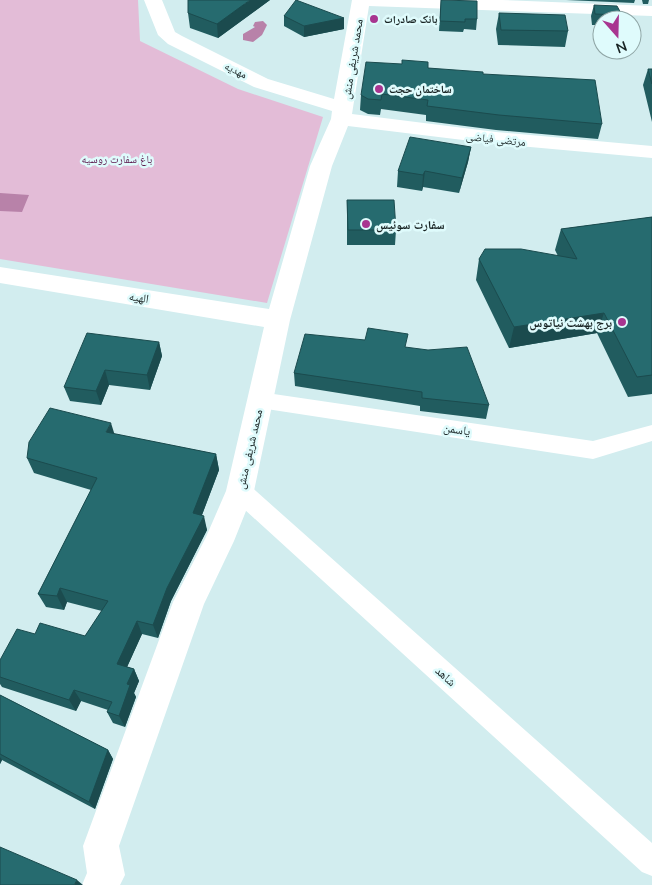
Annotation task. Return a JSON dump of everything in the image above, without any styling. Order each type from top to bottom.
[{"type":"street","name":"مهدیه","points":[[153,0],[168,35],[175,40],[261,83],[342,114]]},
{"type":"street","name":"محمد شریفی منش","points":[[101,885],[106,875],[101,846],[189,602],[219,541],[240,491],[278,320],[321,166],[342,114],[361,0]]},
{"type":"street","points":[[361,0],[652,11]]},
{"type":"street","name":"مرتضی فیاضی","points":[[342,114],[467,136],[564,146],[652,152]]},
{"type":"street","name":"الهیه","points":[[0,275],[278,320]]},
{"type":"street","name":"یاسمن","points":[[260,400],[593,450],[652,433]]},
{"type":"street","name":"شاهد","points":[[240,491],[652,862]]},
{"type":"green space","name":"باغ سفارت روسیه","points":[[0,0],[138,0],[140,41],[238,89],[323,117],[267,303],[0,259]]},
{"type":"shaded area","points":[[263,21],[267,25],[262,35],[253,42],[243,40],[243,34],[255,27],[253,26],[255,22]]},
{"type":"shaded area","points":[[0,193],[29,195],[22,212],[0,211]]},
{"type":"building","points":[[188,0],[250,0],[217,24],[188,13]]},
{"type":"building","points":[[296,0],[344,18],[304,26],[284,16]]},
{"type":"building","points":[[441,0],[477,1],[477,19],[465,19],[465,22],[440,21]]},
{"type":"building","points":[[594,5],[617,6],[619,10],[595,10]]},
{"type":"building","points":[[499,13],[565,15],[568,31],[501,30]]},
{"type":"building","points":[[402,60],[428,62],[428,68],[483,72],[483,74],[595,80],[602,124],[499,115],[427,106],[428,100],[382,94],[381,100],[368,99],[361,95],[366,62],[402,64]]},
{"type":"building","points":[[648,69],[652,69],[652,84]]},
{"type":"building","points":[[410,137],[471,147],[462,178],[425,171],[423,175],[398,171]]},
{"type":"building","points":[[347,200],[394,200],[396,230],[348,230]]},
{"type":"building","points":[[652,217],[652,375],[637,377],[604,313],[514,327],[479,259],[485,249],[521,249],[577,259],[561,229]]},
{"type":"building","points":[[368,328],[408,334],[405,347],[428,350],[467,347],[489,405],[422,398],[422,392],[294,373],[305,334],[365,340]]},
{"type":"building","points":[[87,333],[159,342],[147,375],[105,370],[96,391],[64,387]]},
{"type":"building","points":[[50,408],[111,423],[106,432],[216,454],[193,513],[204,516],[167,588],[153,625],[137,621],[117,664],[134,669],[127,684],[130,685],[119,716],[107,712],[112,702],[74,690],[69,700],[0,677],[0,660],[17,629],[35,634],[40,623],[85,636],[108,601],[60,588],[57,596],[38,594],[97,478],[27,458],[29,442]]},
{"type":"building","points":[[0,695],[108,750],[89,802],[0,754]]},
{"type":"building","points":[[0,847],[77,880],[74,885],[0,885]]},
{"type":"place","name":"بانک صادرات","points":[[374,19]]},
{"type":"place","name":"ساختمان حجت","points":[[379,89]]},
{"type":"place","name":"سفارت سوئیس","points":[[366,224]]},
{"type":"place","name":"برج بهشت نیاتوس","points":[[622,322]]}]
